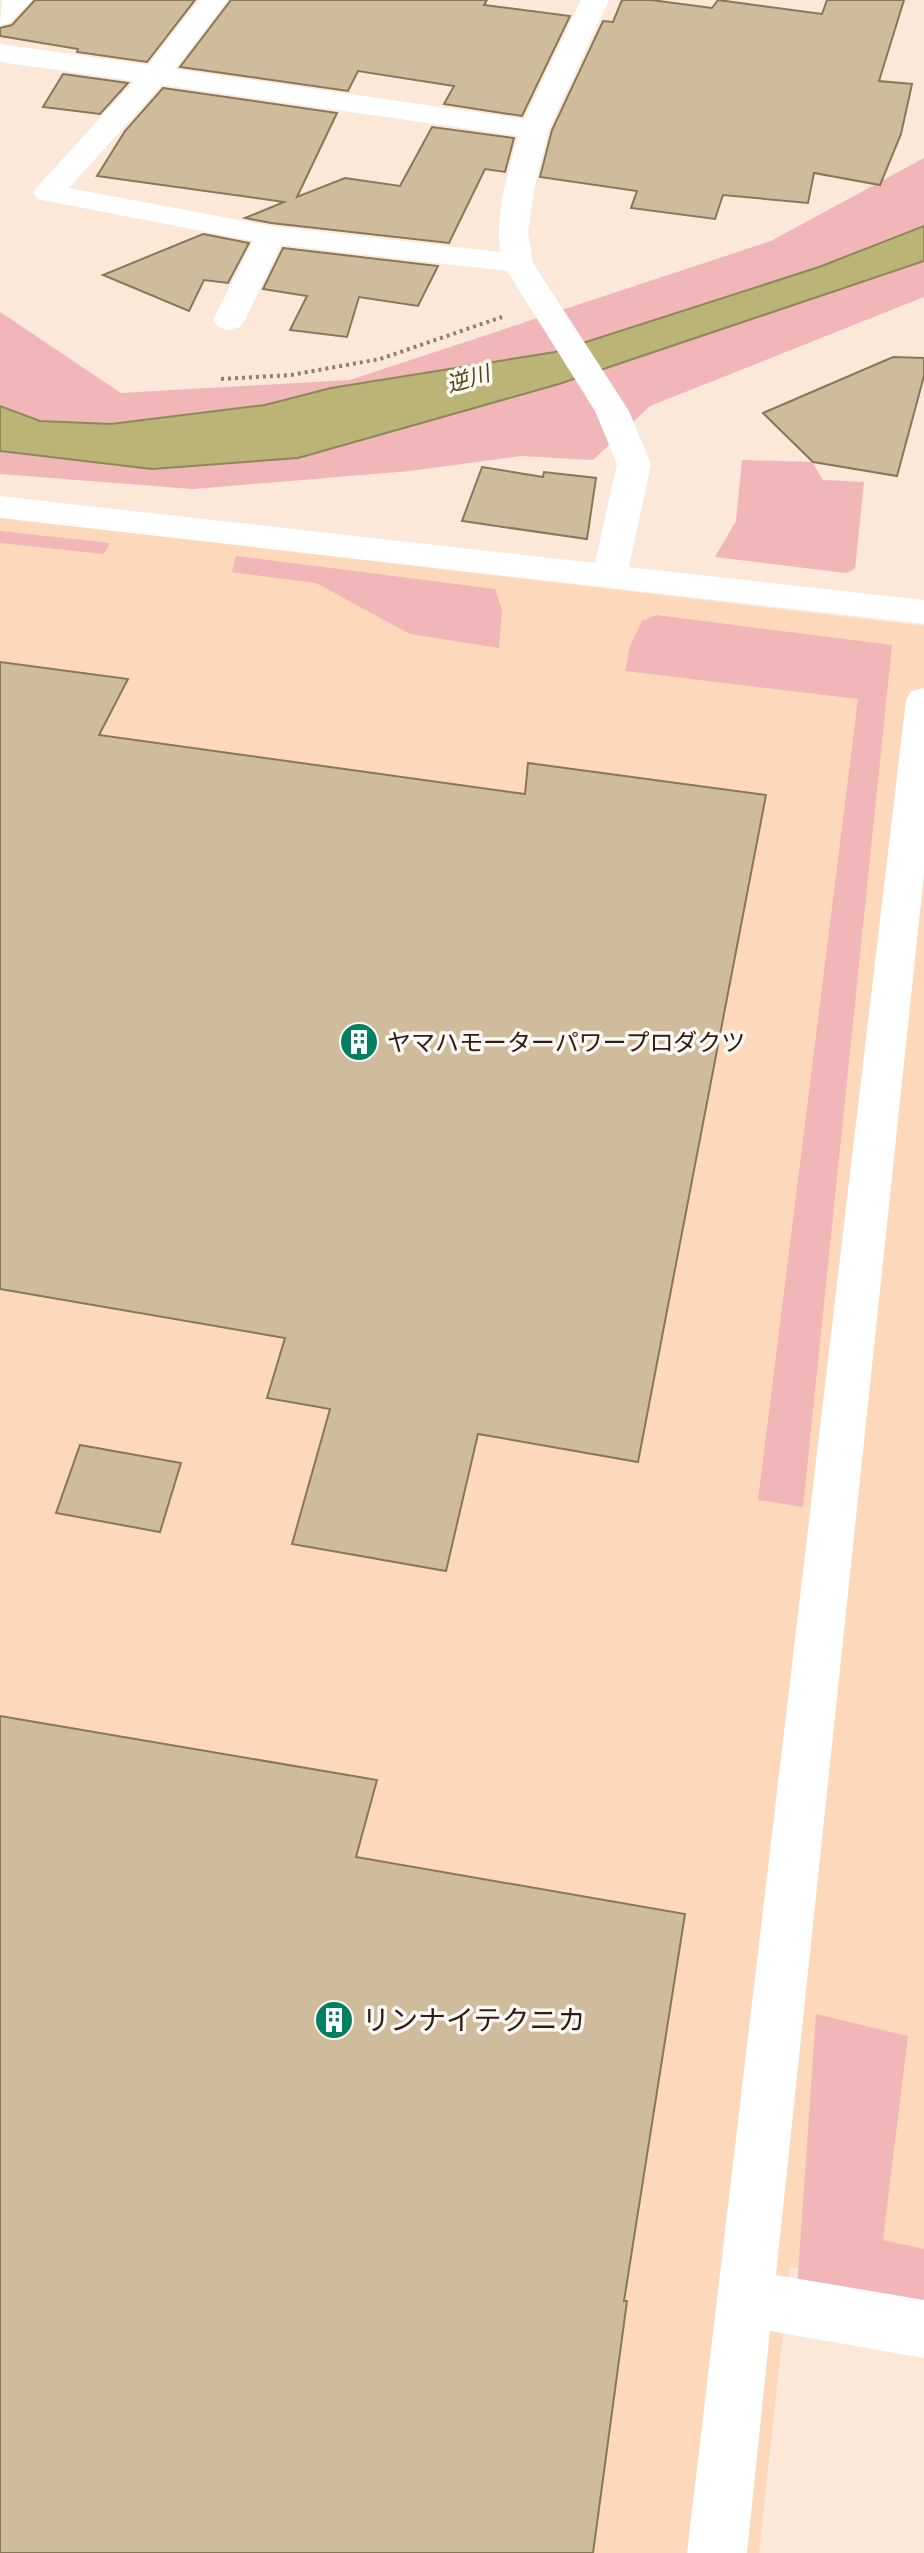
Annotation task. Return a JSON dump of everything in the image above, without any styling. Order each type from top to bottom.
[{"type":"street","points":[[0,17],[18,0]]},
{"type":"street","points":[[214,0],[155,75],[48,193],[532,283]]},
{"type":"street","points":[[564,0],[594,2],[534,129],[519,190],[513,232],[532,283],[612,411],[634,464],[609,577]]},
{"type":"street","points":[[0,53],[534,129]]},
{"type":"street","points":[[229,320],[271,235]]},
{"type":"street","points":[[0,507],[924,612]]},
{"type":"street","points":[[717,2553],[924,700]]},
{"type":"street","points":[[745,2298],[924,2329]]},
{"type":"path","points":[[221,379],[291,375],[380,359],[532,283]]},
{"type":"shaded area","points":[[924,158],[924,297],[650,406],[593,460],[521,456],[410,471],[193,489],[0,474],[0,312],[121,393],[350,380],[771,241]]},
{"type":"shaded area","points":[[742,460],[812,462],[823,480],[864,482],[855,569],[846,573],[715,557],[736,521]]},
{"type":"shaded area","points":[[0,517],[924,626],[924,2289],[790,2267],[759,2553],[0,2553]]},
{"type":"shaded area","points":[[0,531],[110,543],[104,554],[0,543]]},
{"type":"shaded area","points":[[236,556],[495,589],[502,610],[499,648],[410,634],[316,583],[232,572]]},
{"type":"shaded area","points":[[656,615],[892,645],[803,1507],[758,1500],[858,699],[625,671],[630,646],[642,621]]},
{"type":"shaded area","points":[[816,2014],[908,2036],[883,2240],[924,2249],[924,2312],[797,2289]]},
{"type":"water","name":"逆川","points":[[924,226],[924,261],[559,384],[298,458],[152,469],[0,451],[0,406],[40,421],[111,424],[265,405],[331,388],[555,352],[819,267]]},
{"type":"building","points":[[35,0],[195,0],[147,62],[0,36],[0,28],[12,25]]},
{"type":"building","points":[[231,0],[487,0],[484,5],[570,16],[522,116],[444,104],[454,86],[358,71],[348,91],[180,67]]},
{"type":"building","points":[[622,0],[651,0],[712,8],[718,0],[822,14],[827,0],[904,0],[879,81],[912,84],[901,134],[880,185],[814,173],[808,203],[723,195],[715,219],[631,208],[637,191],[540,177],[552,130],[603,21],[613,22]]},
{"type":"building","points":[[63,74],[128,83],[100,114],[43,107]]},
{"type":"building","points":[[163,88],[337,113],[297,197],[345,178],[400,186],[432,127],[514,138],[505,172],[485,169],[449,243],[271,223],[245,218],[284,202],[97,176],[125,131]]},
{"type":"building","points":[[203,234],[249,243],[228,283],[204,280],[189,311],[103,275]]},
{"type":"building","points":[[283,248],[438,266],[418,306],[359,297],[347,337],[290,330],[307,296],[263,289]]},
{"type":"building","points":[[893,357],[924,358],[924,376],[897,476],[813,462],[763,413]]},
{"type":"building","points":[[482,467],[543,477],[544,472],[596,478],[587,539],[462,521]]},
{"type":"building","name":"ヤマハモーターパワープロダクツ","points":[[0,662],[128,679],[99,735],[525,794],[528,763],[766,795],[638,1462],[478,1434],[446,1571],[292,1544],[330,1409],[267,1398],[285,1338],[0,1289]]},
{"type":"building","points":[[80,1445],[181,1463],[160,1532],[56,1513]]},
{"type":"building","points":[[0,1716],[377,1780],[356,1857],[685,1914],[624,2301],[627,2301],[593,2553],[0,2553]]},
{"type":"place","name":"ヤマハモーターパワープロダクツ","points":[[359,1042]]},
{"type":"place","name":"リンナイテクニカ","points":[[334,2020]]}]
